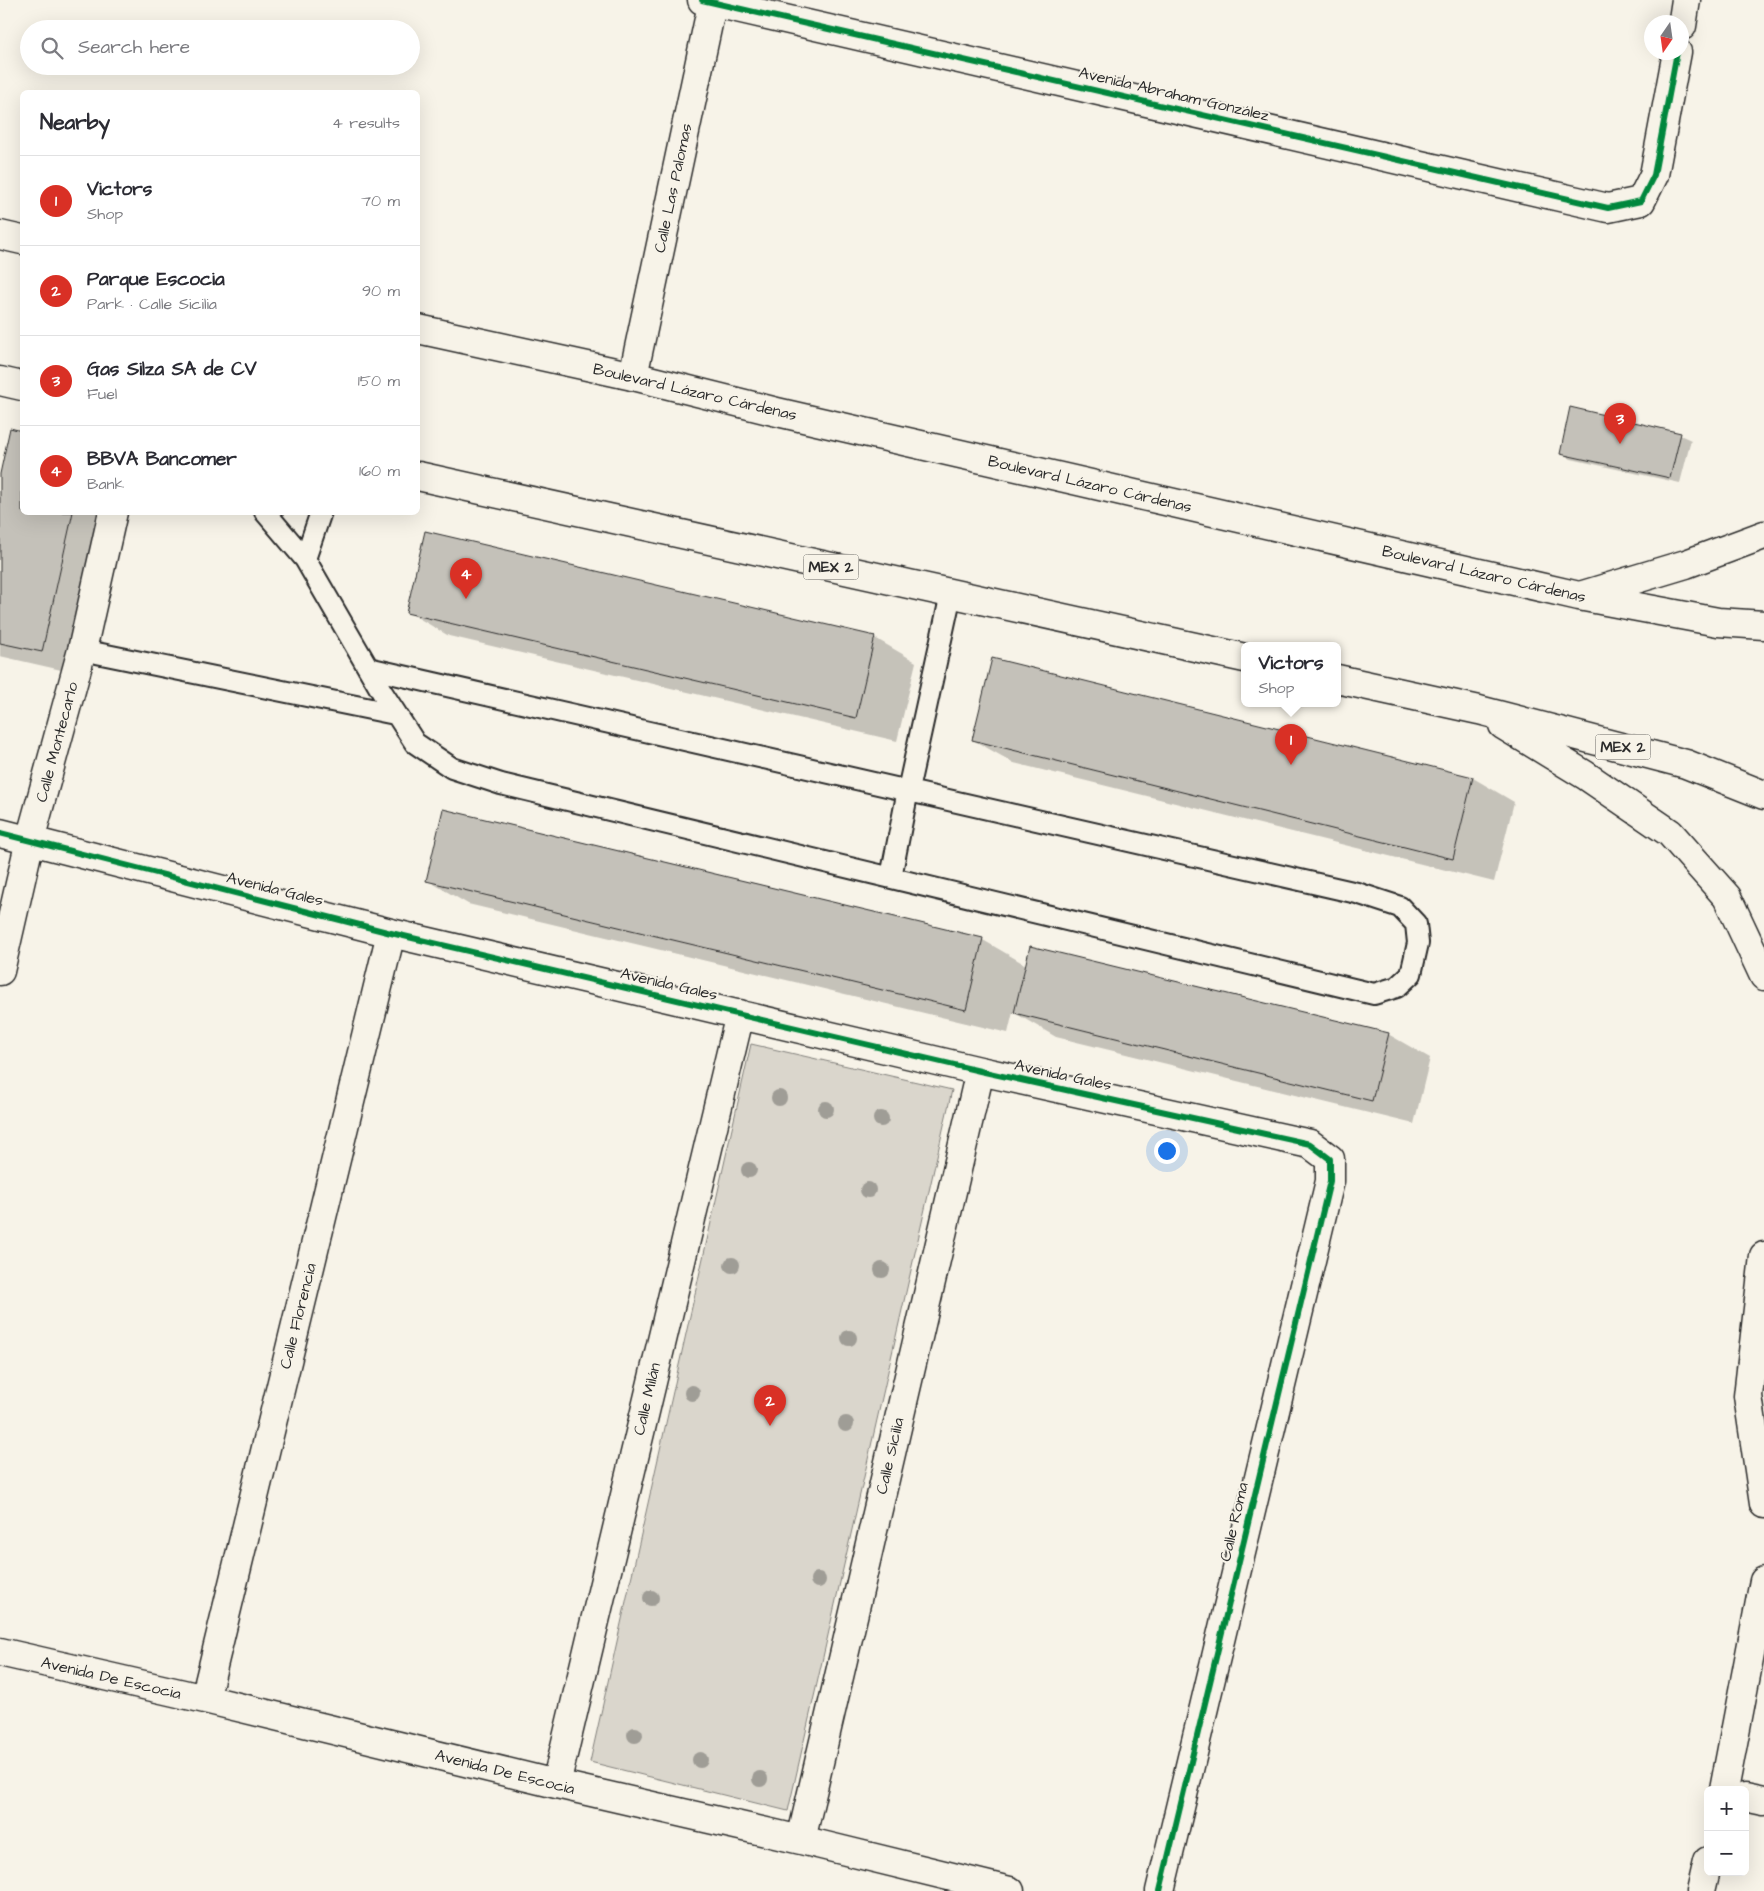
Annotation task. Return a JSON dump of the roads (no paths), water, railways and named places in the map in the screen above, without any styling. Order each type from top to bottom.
[{"type":"street","points":[[1684,15],[1686,0]]},
{"type":"street","name":"Avenida Abraham González","points":[[709,1],[1608,208],[1641,201],[1654,175],[1676,60]]},
{"type":"street","name":"Calle Las Palomas","points":[[633,376],[709,1]]},
{"type":"street","points":[[0,234],[20,239]]},
{"type":"street","name":"Boulevard Lázaro Cárdenas","points":[[420,329],[633,376],[786,414],[1579,596],[1718,622],[1764,625]]},
{"type":"street","points":[[0,380],[20,385]]},
{"type":"street","name":"MEX 2","points":[[420,476],[1241,657]]},
{"type":"street","name":"Calle Montecarlo","points":[[0,971],[30,840],[82,650],[113,515]]},
{"type":"street","points":[[1579,596],[1686,564],[1764,535]]},
{"type":"street","name":"MEX 2","points":[[1341,680],[1479,710],[1686,764],[1764,795]]},
{"type":"street","points":[[1479,710],[1585,775],[1670,832],[1727,897],[1764,976]]},
{"type":"street","name":"Avenida Gales","points":[[0,833],[391,933],[980,1071],[1310,1144],[1330,1159]]},
{"type":"street","name":"Calle Florencia","points":[[205,1699],[391,933]]},
{"type":"street","name":"Calle Milán","points":[[556,1784],[740,1014]]},
{"type":"street","name":"Calle Sicilia","points":[[800,1840],[980,1071]]},
{"type":"street","name":"Calle Roma","points":[[1160,1891],[1330,1181],[1330,1159]]},
{"type":"street","points":[[1764,1256],[1748,1396],[1764,1504]]},
{"type":"street","points":[[1725,1786],[1764,1581]]},
{"type":"street","name":"Avenida De Escocia","points":[[0,1652],[1010,1891]]},
{"type":"street","points":[[1749,1798],[1764,1801]]},
{"type":"street","points":[[1701,1891],[1704,1876]]},
{"type":"lane","points":[[268,515],[305,559],[368,668],[395,714],[415,743],[452,768],[501,784],[1374,994],[1397,987],[1410,974],[1418,943],[1416,924],[1400,907],[1357,893],[368,668]]},
{"type":"lane","points":[[305,559],[320,515]]},
{"type":"lane","points":[[892,877],[908,790],[951,594]]},
{"type":"lane","points":[[82,650],[395,714]]},
{"type":"place","name":"Gas Silza SA de CV","points":[[1620,444]]},
{"type":"place","name":"BBVA Bancomer","points":[[466,599]]},
{"type":"place","name":"Victors","points":[[1291,765]]},
{"type":"place","name":"Parque Escocia","points":[[770,1426]]}]
